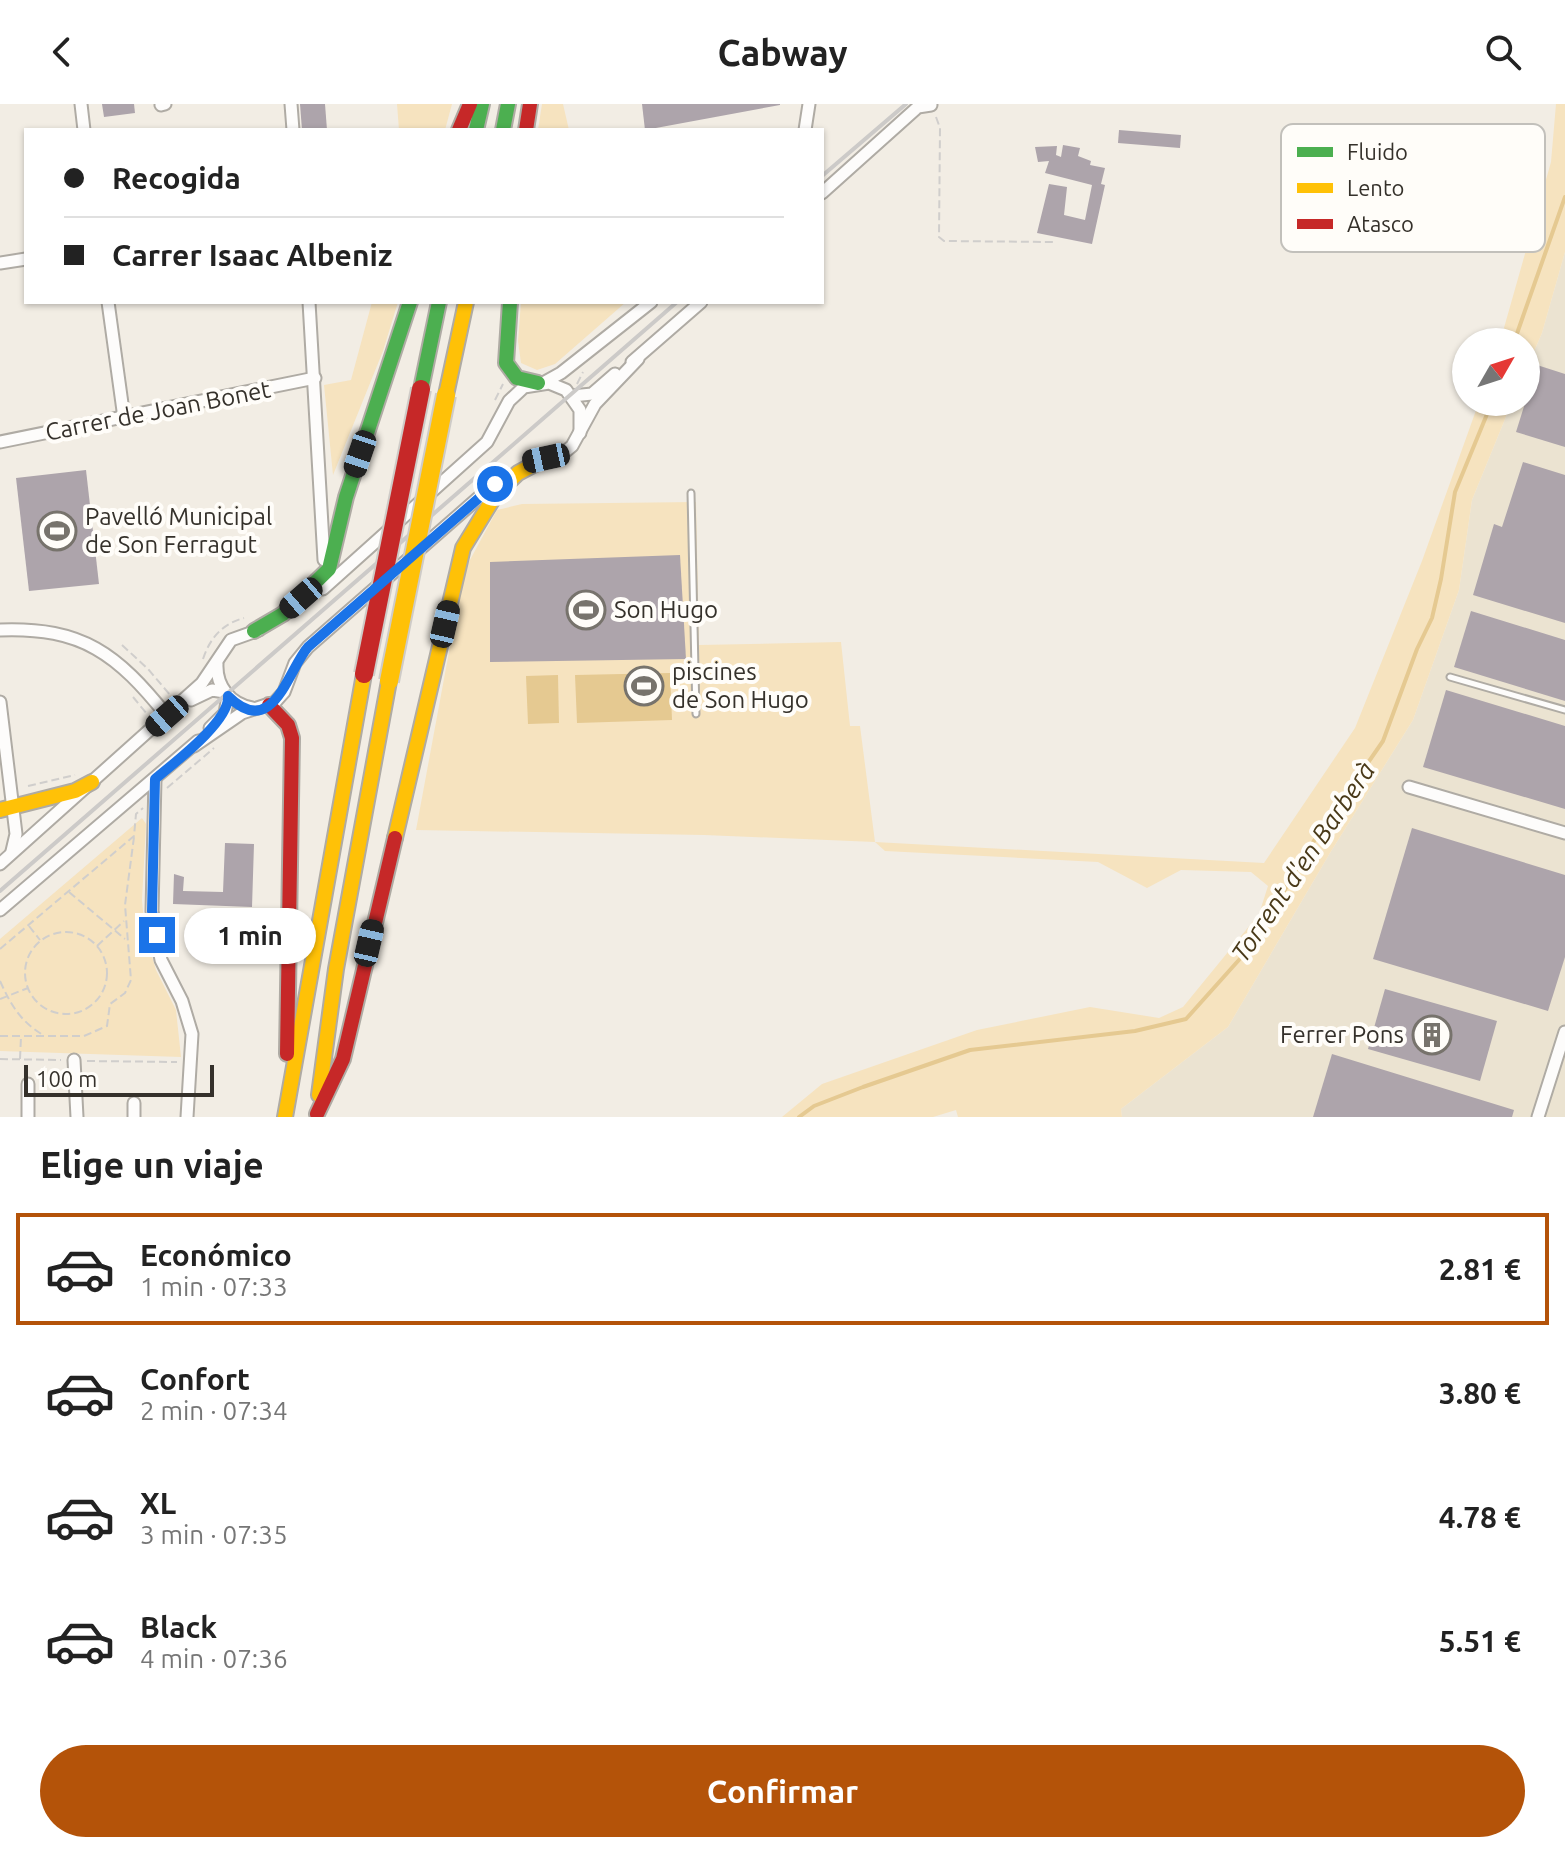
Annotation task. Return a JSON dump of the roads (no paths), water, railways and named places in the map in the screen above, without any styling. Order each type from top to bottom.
[{"type":"main road","points":[[460,128],[470,104]]},
{"type":"main road","points":[[476,128],[482,104]]},
{"type":"main road","points":[[503,128],[508,104]]},
{"type":"main road","points":[[526,128],[530,104]]},
{"type":"main road","points":[[252,626],[283,614],[329,569],[346,497],[409,304]]},
{"type":"main road","points":[[286,1113],[364,674],[439,304]]},
{"type":"main road","points":[[316,1116],[336,969],[389,681],[466,304]]},
{"type":"main road","points":[[510,304],[506,358],[514,375],[541,383]]},
{"type":"main road","points":[[316,1116],[343,1059],[463,548],[489,500],[521,470],[546,458]]},
{"type":"main road","points":[[263,707],[288,725],[292,738],[286,1113]]},
{"type":"main road","points":[[5,809],[75,791],[88,777]]},
{"type":"street","points":[[81,104],[84,128]]},
{"type":"street","points":[[291,104],[293,128]]},
{"type":"street","points":[[805,128],[809,104]]},
{"type":"street","points":[[824,191],[918,107],[931,105]]},
{"type":"street","points":[[0,263],[24,259]]},
{"type":"street","points":[[108,304],[124,418]]},
{"type":"street","points":[[309,304],[324,560]]},
{"type":"street","points":[[4,861],[88,777],[202,683],[231,640],[252,626],[289,617],[487,442],[516,392],[541,383],[612,334],[649,304]]},
{"type":"street","points":[[0,910],[194,746],[232,719],[263,707],[284,692],[295,663],[308,647],[509,472],[524,463],[566,452],[595,404],[638,359],[699,304]]},
{"type":"street","points":[[580,433],[580,410],[568,385],[573,372],[612,334]]},
{"type":"street","points":[[541,383],[555,384],[570,394],[592,394],[638,359]]},
{"type":"street","name":"Carrer de Joan Bonet","points":[[0,442],[315,378]]},
{"type":"street","points":[[0,630],[41,630],[90,644],[128,670],[164,712]]},
{"type":"street","points":[[194,746],[225,713],[226,694],[216,669],[220,654]]},
{"type":"street","points":[[164,712],[202,693],[217,690],[240,705],[263,707]]},
{"type":"street","points":[[0,702],[5,809],[16,839],[4,861]]},
{"type":"street","points":[[155,779],[152,911],[161,960],[182,1001],[192,1034],[187,1117]]},
{"type":"street","points":[[1409,787],[1565,833]]},
{"type":"street","points":[[1538,1117],[1565,1032]]},
{"type":"street","points":[[74,1060],[77,1117]]},
{"type":"street","points":[[28,1084],[28,1117]]},
{"type":"street","points":[[134,1103],[134,1117]]},
{"type":"lane","points":[[691,493],[696,714]]},
{"type":"lane","points":[[1450,677],[1565,710]]},
{"type":"waterway","name":"Torrent d'en Barberà","points":[[1519,328],[1565,197]]},
{"type":"waterway","name":"Torrent d'en Barberà","points":[[799,1117],[814,1106],[970,1050],[1135,1031],[1186,1019],[1255,942],[1307,851],[1383,741],[1417,649],[1432,618],[1455,492],[1486,416]]},
{"type":"railway","points":[[824,174],[906,104]]},
{"type":"railway","points":[[0,891],[675,304]]},
{"type":"place","name":"Pavelló Municipal de Son Ferragut","points":[[57,531]]},
{"type":"place","name":"Son Hugo","points":[[586,610]]},
{"type":"place","name":"piscines de Son Hugo","points":[[644,686]]},
{"type":"place","name":"Ferrer Pons","points":[[1432,1035]]}]
